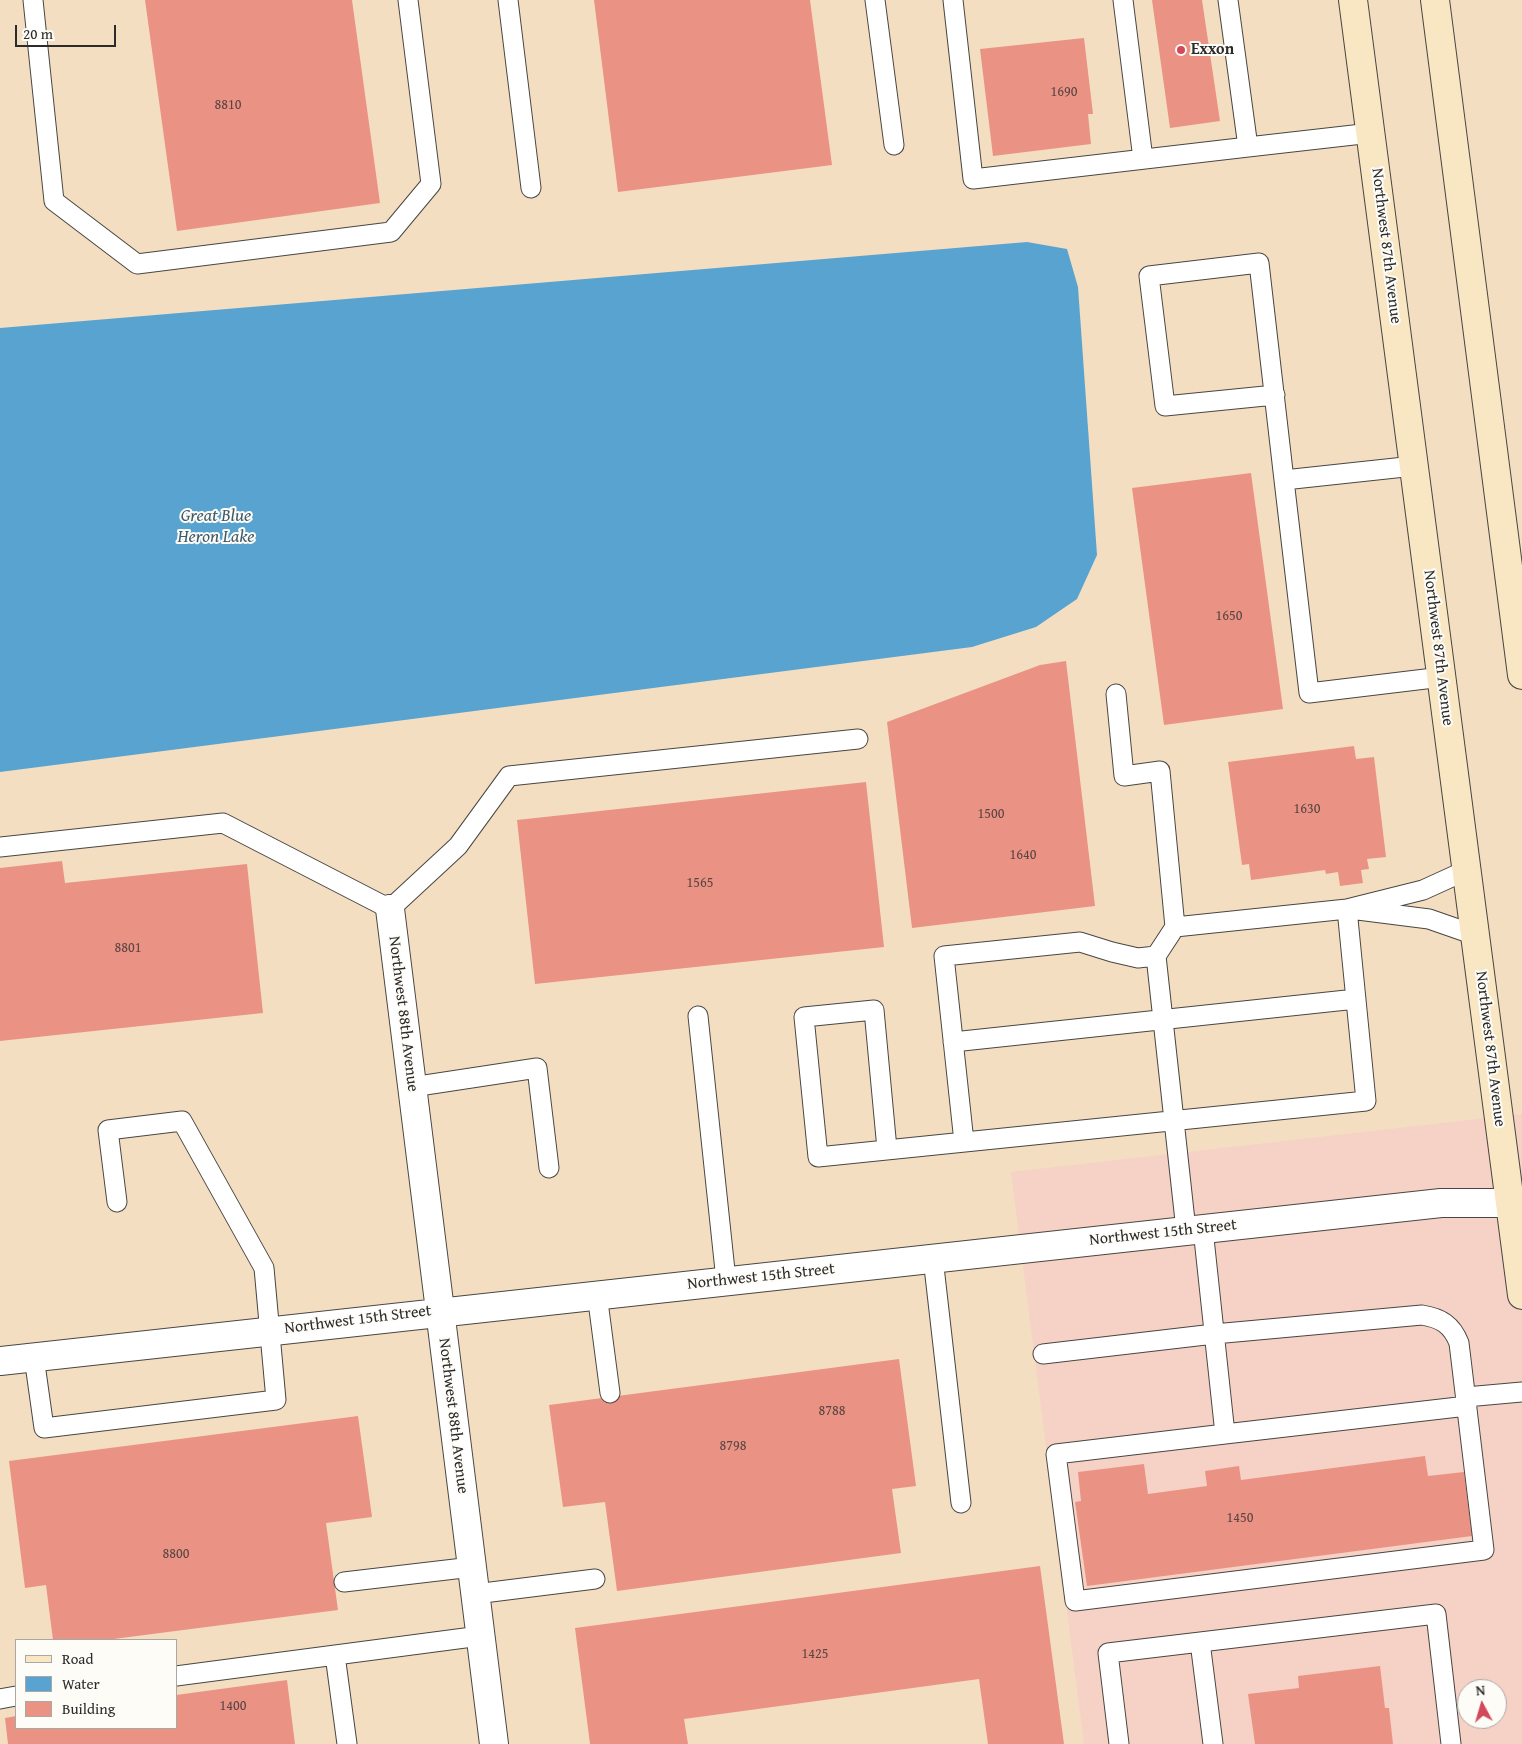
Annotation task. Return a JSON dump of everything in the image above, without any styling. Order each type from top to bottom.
[{"type":"main road","name":"Northwest 87th Avenue","points":[[1353,0],[1475,935],[1516,1203],[1522,1295]]},
{"type":"main road","points":[[1435,0],[1513,539],[1522,675]]},
{"type":"street","name":"Northwest 88th Avenue","points":[[390,909],[494,1744]]},
{"type":"street","name":"Northwest 15th Street","points":[[0,1361],[440,1311],[1441,1203],[1516,1203]]},
{"type":"lane","points":[[33,0],[54,201],[137,264],[391,232],[431,184],[408,0]]},
{"type":"lane","points":[[508,0],[531,188]]},
{"type":"lane","points":[[875,0],[894,145]]},
{"type":"lane","points":[[953,0],[973,179],[1371,133]]},
{"type":"lane","points":[[1123,0],[1143,159]]},
{"type":"lane","points":[[1228,0],[1248,147]]},
{"type":"lane","points":[[1275,395],[1164,406],[1149,276],[1260,263],[1309,693],[1442,677]]},
{"type":"lane","points":[[1284,480],[1414,466]]},
{"type":"lane","points":[[1116,694],[1124,776],[1160,771],[1175,927],[1156,956],[1174,1120],[1214,1334],[1225,1434]]},
{"type":"lane","points":[[0,847],[223,823],[390,909],[458,846],[509,776],[858,739]]},
{"type":"lane","points":[[1175,927],[1347,909],[1423,890],[1467,870]]},
{"type":"lane","points":[[1347,909],[1429,919],[1475,935]]},
{"type":"lane","points":[[887,1149],[874,1010],[804,1017],[818,1157],[1366,1101],[1347,909]]},
{"type":"lane","points":[[964,1142],[944,956],[1080,942],[1129,956],[1156,956]]},
{"type":"lane","points":[[953,1042],[1356,999]]},
{"type":"lane","points":[[698,1016],[726,1280]]},
{"type":"lane","points":[[412,1087],[537,1068],[549,1168]]},
{"type":"lane","points":[[34,1356],[44,1428],[276,1400],[264,1268],[182,1121],[108,1130],[117,1202]]},
{"type":"lane","points":[[933,1258],[962,1503]]},
{"type":"lane","points":[[597,1294],[610,1393]]},
{"type":"lane","points":[[1043,1354],[1214,1334],[1422,1315],[1435,1317],[1446,1323],[1454,1332],[1459,1343],[1466,1402],[1484,1550],[1075,1601],[1056,1454],[1466,1402],[1522,1392]]},
{"type":"lane","points":[[344,1582],[472,1566]]},
{"type":"lane","points":[[475,1594],[595,1579]]},
{"type":"lane","points":[[1119,1744],[1108,1653],[1436,1614],[1451,1744]]},
{"type":"lane","points":[[178,1676],[480,1636]]},
{"type":"lane","points":[[1200,1642],[1213,1744]]},
{"type":"lane","points":[[335,1655],[347,1744]]},
{"type":"lane","points":[[0,1698],[15,1696]]},
{"type":"shaded area","points":[[1522,1114],[1522,1744],[1084,1744],[1011,1172]]},
{"type":"water","name":"Great Blue Heron Lake","points":[[1027,242],[1067,249],[1078,287],[1097,555],[1077,599],[1036,627],[972,647],[0,772],[0,328]]},
{"type":"building","points":[[145,0],[352,0],[380,203],[177,231]]},
{"type":"building","points":[[594,0],[810,0],[832,165],[618,192]]},
{"type":"building","points":[[1152,0],[1202,0],[1220,121],[1170,128]]},
{"type":"building","points":[[1084,38],[1093,114],[1088,114],[1091,144],[993,156],[980,49]]},
{"type":"building","points":[[1251,473],[1283,709],[1164,725],[1132,488]]},
{"type":"building","points":[[1066,661],[1095,906],[912,928],[887,722],[1040,665]]},
{"type":"building","points":[[1354,746],[1356,759],[1374,757],[1386,857],[1367,859],[1369,869],[1361,870],[1363,883],[1340,886],[1338,872],[1326,874],[1325,870],[1251,880],[1249,864],[1242,865],[1228,762]]},
{"type":"building","points":[[866,782],[884,947],[535,984],[517,820]]},
{"type":"building","points":[[62,861],[65,883],[247,864],[263,1013],[0,1041],[0,868]]},
{"type":"building","points":[[899,1359],[916,1486],[892,1489],[901,1553],[617,1591],[605,1502],[563,1507],[549,1405]]},
{"type":"building","points":[[358,1416],[372,1517],[326,1523],[338,1610],[114,1639],[53,1639],[46,1585],[25,1588],[9,1461]]},
{"type":"building","points":[[1425,1456],[1428,1476],[1464,1472],[1472,1536],[1087,1586],[1075,1502],[1081,1501],[1078,1472],[1144,1464],[1148,1494],[1207,1486],[1205,1471],[1239,1466],[1241,1480]]},
{"type":"building","points":[[1040,1566],[1064,1744],[988,1744],[979,1679],[684,1719],[688,1744],[590,1744],[575,1628]]},
{"type":"building","points":[[1380,1666],[1385,1708],[1389,1708],[1393,1744],[1255,1744],[1248,1694],[1299,1688],[1298,1676]]},
{"type":"building","points":[[287,1680],[295,1744],[8,1744],[5,1718],[15,1716],[15,1729],[178,1729],[178,1695]]},
{"type":"place","name":"Exxon","points":[[1181,50]]}]
